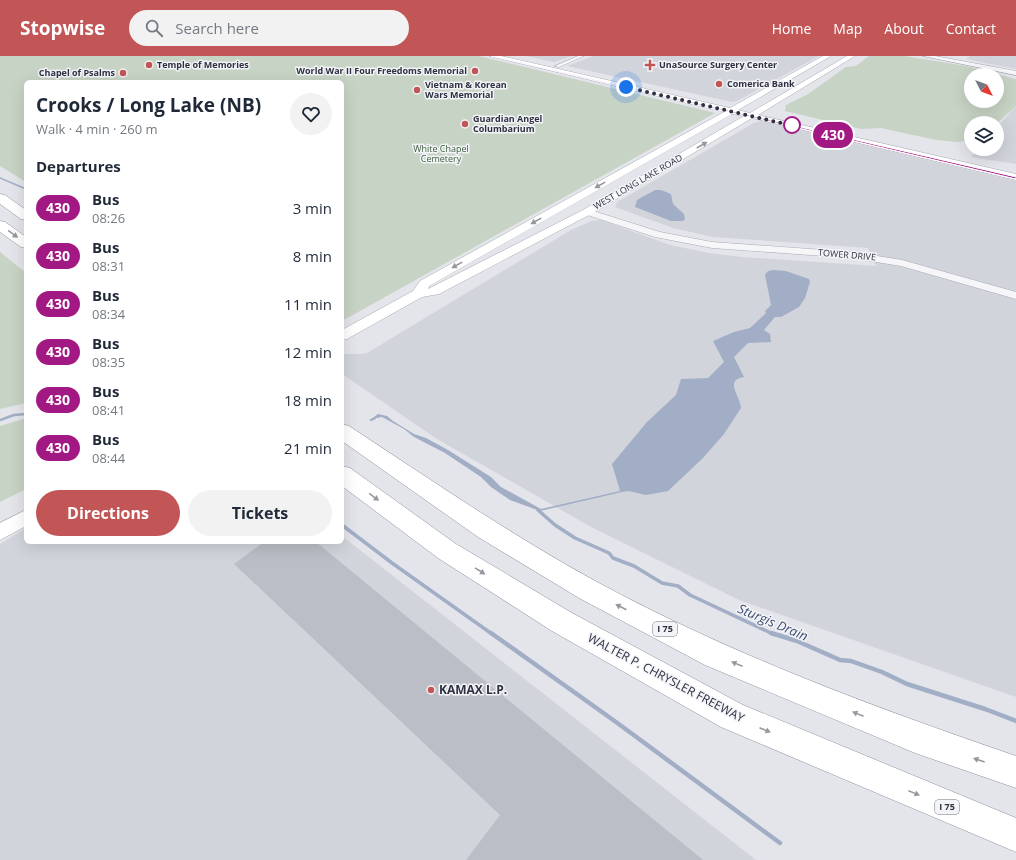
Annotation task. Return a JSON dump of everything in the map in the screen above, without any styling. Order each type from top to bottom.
[{"type":"highway","points":[[0,198],[24,215]]},
{"type":"highway","points":[[0,225],[24,243]]},
{"type":"highway","name":"I 75","points":[[344,432],[487,530],[588,590],[715,655],[915,737],[1016,772]]},
{"type":"highway","name":"WALTER P. CHRYSLER FREEWAY","points":[[344,475],[447,550],[562,622],[732,716],[1016,835]]},
{"type":"main road","points":[[493,56],[1016,177]]},
{"type":"main road","points":[[513,56],[1016,170]]},
{"type":"main road","name":"WEST LONG LAKE ROAD","points":[[418,294],[424,284],[666,149],[828,56]]},
{"type":"main road","name":"WEST LONG LAKE ROAD","points":[[344,335],[418,294],[435,291],[591,210],[852,56]]},
{"type":"main road","points":[[543,68],[557,66]]},
{"type":"main road","points":[[807,68],[812,71],[824,72]]},
{"type":"main road","points":[[795,74],[808,76],[813,79]]},
{"type":"main road","points":[[600,81],[604,78],[613,78]]},
{"type":"main road","points":[[753,99],[759,103],[771,104]]},
{"type":"main road","points":[[704,105],[713,104],[716,101]]},
{"type":"main road","points":[[719,118],[732,120],[736,125]]},
{"type":"main road","points":[[777,122],[780,118],[789,118]]},
{"type":"main road","points":[[666,149],[666,151],[670,154],[682,156]]},
{"type":"main road","points":[[646,160],[657,162],[662,168]]},
{"type":"main road","points":[[574,200],[576,206],[591,210]]},
{"type":"main road","points":[[557,209],[566,215],[567,221],[564,224]]},
{"type":"main road","points":[[490,247],[490,252],[501,256]]},
{"type":"main road","points":[[0,532],[24,518]]},
{"type":"street","points":[[557,66],[582,56]]},
{"type":"street","points":[[926,56],[1016,73]]},
{"type":"street","name":"TOWER DRIVE","points":[[591,210],[658,235],[725,247],[852,255],[889,260],[929,269],[1016,296]]},
{"type":"shaded area","points":[[526,56],[572,56],[554,62]]},
{"type":"shaded area","points":[[593,56],[819,56],[737,101],[732,102],[567,66]]},
{"type":"shaded area","points":[[970,56],[1016,56],[1016,69],[966,59]]},
{"type":"shaded area","points":[[1016,106],[1016,164],[971,157],[1004,156],[1004,119]]},
{"type":"shaded area","points":[[761,121],[1016,181],[1016,697],[739,600],[591,527],[437,439],[344,375],[344,354],[367,353],[571,230],[591,221],[601,220],[670,245],[709,253],[742,257],[876,266],[868,248],[713,237],[673,228],[615,207],[617,202],[754,123]]},
{"type":"shaded area","points":[[24,529],[24,544],[344,544],[344,538],[756,860],[0,860],[0,544]]},
{"type":"green space","name":"White Chapel Cemetery","points":[[0,56],[479,56],[715,113],[344,320],[344,80],[24,80],[24,181],[0,166]]},
{"type":"green space","points":[[869,56],[904,56],[966,66],[974,68],[964,68],[964,108],[1004,108],[1004,76],[1016,79],[1016,106],[1004,117],[964,116],[964,141],[958,142],[936,140],[881,128],[861,129],[785,111],[786,105],[808,94],[846,67],[856,66]]},
{"type":"green space","points":[[0,252],[24,271],[24,403],[0,409]]},
{"type":"green space","points":[[24,419],[24,490],[0,502],[0,426]]},
{"type":"water","points":[[655,190],[661,190],[671,194],[673,204],[684,214],[685,219],[683,221],[671,221],[635,207],[637,200]]},
{"type":"water","points":[[768,271],[786,271],[809,279],[810,282],[805,298],[799,307],[781,317],[775,317],[764,330],[770,334],[771,342],[748,343],[734,357],[744,377],[735,381],[734,385],[741,408],[724,434],[703,458],[668,491],[646,495],[629,491],[622,492],[540,511],[510,500],[491,487],[481,477],[445,453],[414,437],[404,429],[382,417],[374,417],[378,414],[387,416],[414,434],[426,438],[448,450],[491,477],[501,487],[541,509],[620,491],[612,464],[647,422],[676,395],[681,379],[708,378],[724,362],[713,341],[734,332],[750,328],[766,313],[765,311],[771,305],[765,275]]},
{"type":"building","name":"KAMAX L.P.","points":[[261,544],[318,544],[703,860],[466,860],[500,815],[234,564]]},
{"type":"waterway","points":[[0,178],[24,188]]},
{"type":"waterway","name":"Sturgis Drain","points":[[0,420],[14,415],[24,414]]},
{"type":"waterway","name":"Sturgis Drain","points":[[371,420],[375,418]]},
{"type":"waterway","name":"Sturgis Drain","points":[[538,510],[555,525],[575,538],[609,553],[613,558],[634,566],[662,583],[678,586],[690,595],[773,634]]},
{"type":"waterway","points":[[344,527],[392,563],[492,634]]},
{"type":"waterway","points":[[491,633],[616,722],[780,843]]},
{"type":"waterway","name":"Sturgis Drain","points":[[771,633],[797,641],[840,660],[851,661],[882,672],[907,684],[985,709],[1016,721]]},
{"type":"bus line","name":"430","points":[[493,56],[1016,177]]},
{"type":"place","name":"Temple of Memories","points":[[149,65]]},
{"type":"place","name":"UnaSource Surgery Center","points":[[650,65]]},
{"type":"place","name":"World War II Four Freedoms Memorial","points":[[475,71]]},
{"type":"place","name":"Chapel of Psalms","points":[[123,73]]},
{"type":"place","name":"Comerica Bank","points":[[719,84]]},
{"type":"place","name":"Vietnam & Korean Wars Memorial","points":[[417,90]]},
{"type":"place","name":"Guardian Angel Columbarium","points":[[465,124]]},
{"type":"place","name":"KAMAX L.P.","points":[[431,690]]},
{"type":"route","points":[[626,87],[794,126],[792,125]]}]
